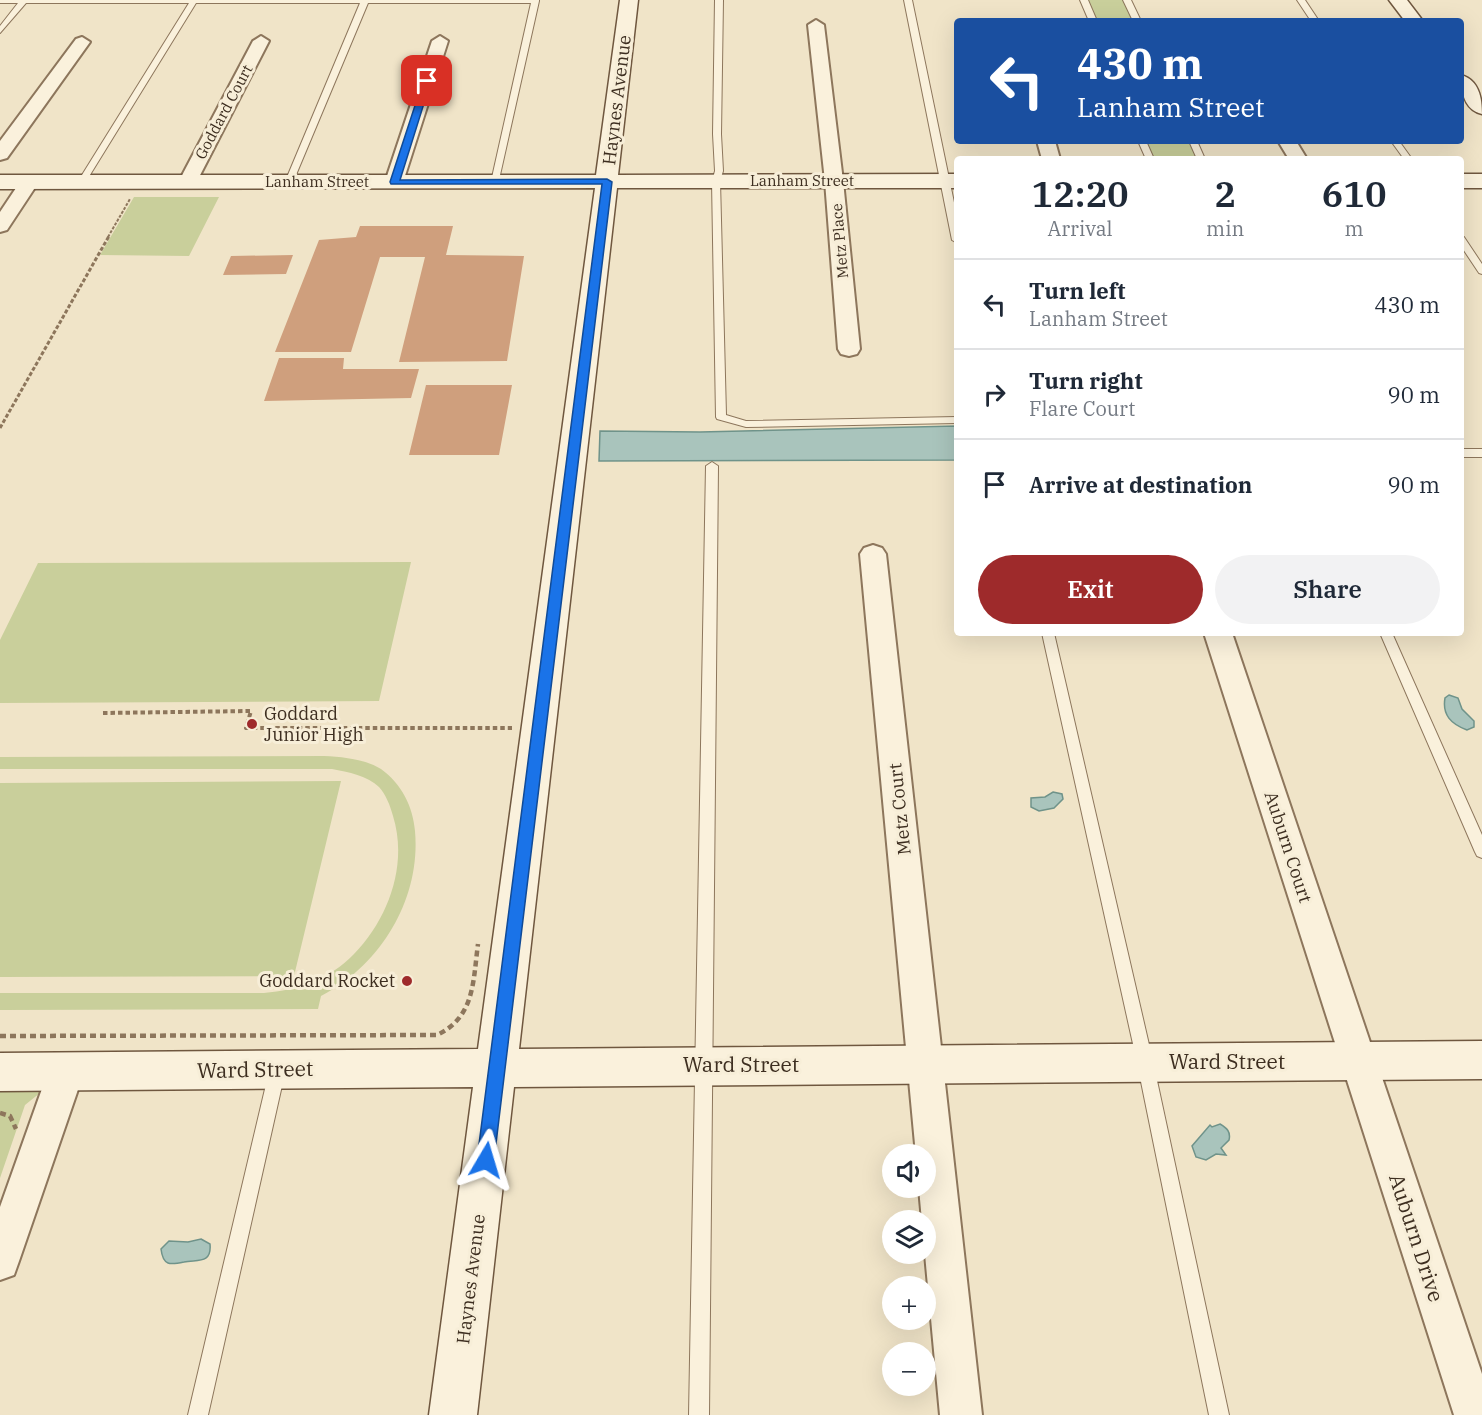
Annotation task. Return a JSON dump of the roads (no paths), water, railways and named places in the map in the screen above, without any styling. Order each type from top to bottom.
[{"type":"street","name":"Haynes Avenue","points":[[453,1415],[629,0]]},
{"type":"street","points":[[1398,0],[1412,18]]},
{"type":"street","name":"Metz Place","points":[[816,25],[834,181],[849,349]]},
{"type":"street","name":"Goddard Court","points":[[187,183],[261,41]]},
{"type":"street","points":[[394,182],[440,41]]},
{"type":"street","points":[[0,154],[82,42]]},
{"type":"street","points":[[1464,85],[1482,108]]},
{"type":"street","name":"Lanham Street","points":[[0,182],[951,181]]},
{"type":"street","points":[[1464,181],[1482,181]]},
{"type":"street","points":[[0,226],[29,183]]},
{"type":"street","name":"Metz Court","points":[[873,554],[961,1415]]},
{"type":"street","name":"Auburn Court","points":[[1219,636],[1358,1060]]},
{"type":"street","name":"Auburn Drive","points":[[1358,1060],[1474,1415]]},
{"type":"street","name":"Ward Street","points":[[0,1072],[1482,1060]]},
{"type":"street","points":[[0,1261],[66,1072]]},
{"type":"lane","points":[[719,0],[717,134],[720,171],[716,181],[722,417],[746,424],[954,420]]},
{"type":"lane","points":[[908,0],[951,181],[954,210]]},
{"type":"lane","points":[[1084,0],[1092,18]]},
{"type":"lane","points":[[1127,0],[1136,18]]},
{"type":"lane","points":[[1301,0],[1313,18]]},
{"type":"lane","points":[[0,31],[24,1]]},
{"type":"lane","points":[[81,183],[194,1]]},
{"type":"lane","points":[[289,183],[365,1]]},
{"type":"lane","points":[[0,2],[535,1],[495,182]]},
{"type":"lane","points":[[1464,244],[1482,271]]},
{"type":"lane","points":[[1464,453],[1482,453]]},
{"type":"lane","points":[[699,1415],[712,466]]},
{"type":"lane","points":[[1049,636],[1144,1062],[1219,1415]]},
{"type":"lane","points":[[1387,636],[1482,852]]},
{"type":"lane","points":[[198,1415],[278,1069]]},
{"type":"water","points":[[954,426],[954,460],[599,461],[600,431],[700,432]]},
{"type":"water","points":[[1449,695],[1458,698],[1462,709],[1474,721],[1474,727],[1467,730],[1456,725],[1449,718],[1444,704],[1445,698]]},
{"type":"water","points":[[1053,792],[1062,794],[1063,799],[1054,808],[1039,811],[1031,807],[1031,798],[1045,797]]},
{"type":"water","points":[[1220,1124],[1229,1132],[1229,1140],[1221,1148],[1226,1155],[1216,1154],[1206,1160],[1196,1157],[1192,1146],[1210,1125],[1212,1127]]},
{"type":"water","points":[[201,1239],[210,1244],[210,1251],[206,1258],[171,1264],[163,1259],[161,1249],[169,1241],[188,1242]]},
{"type":"place","name":"Goddard Junior High","points":[[252,724]]},
{"type":"place","name":"Goddard Rocket","points":[[407,981]]}]
